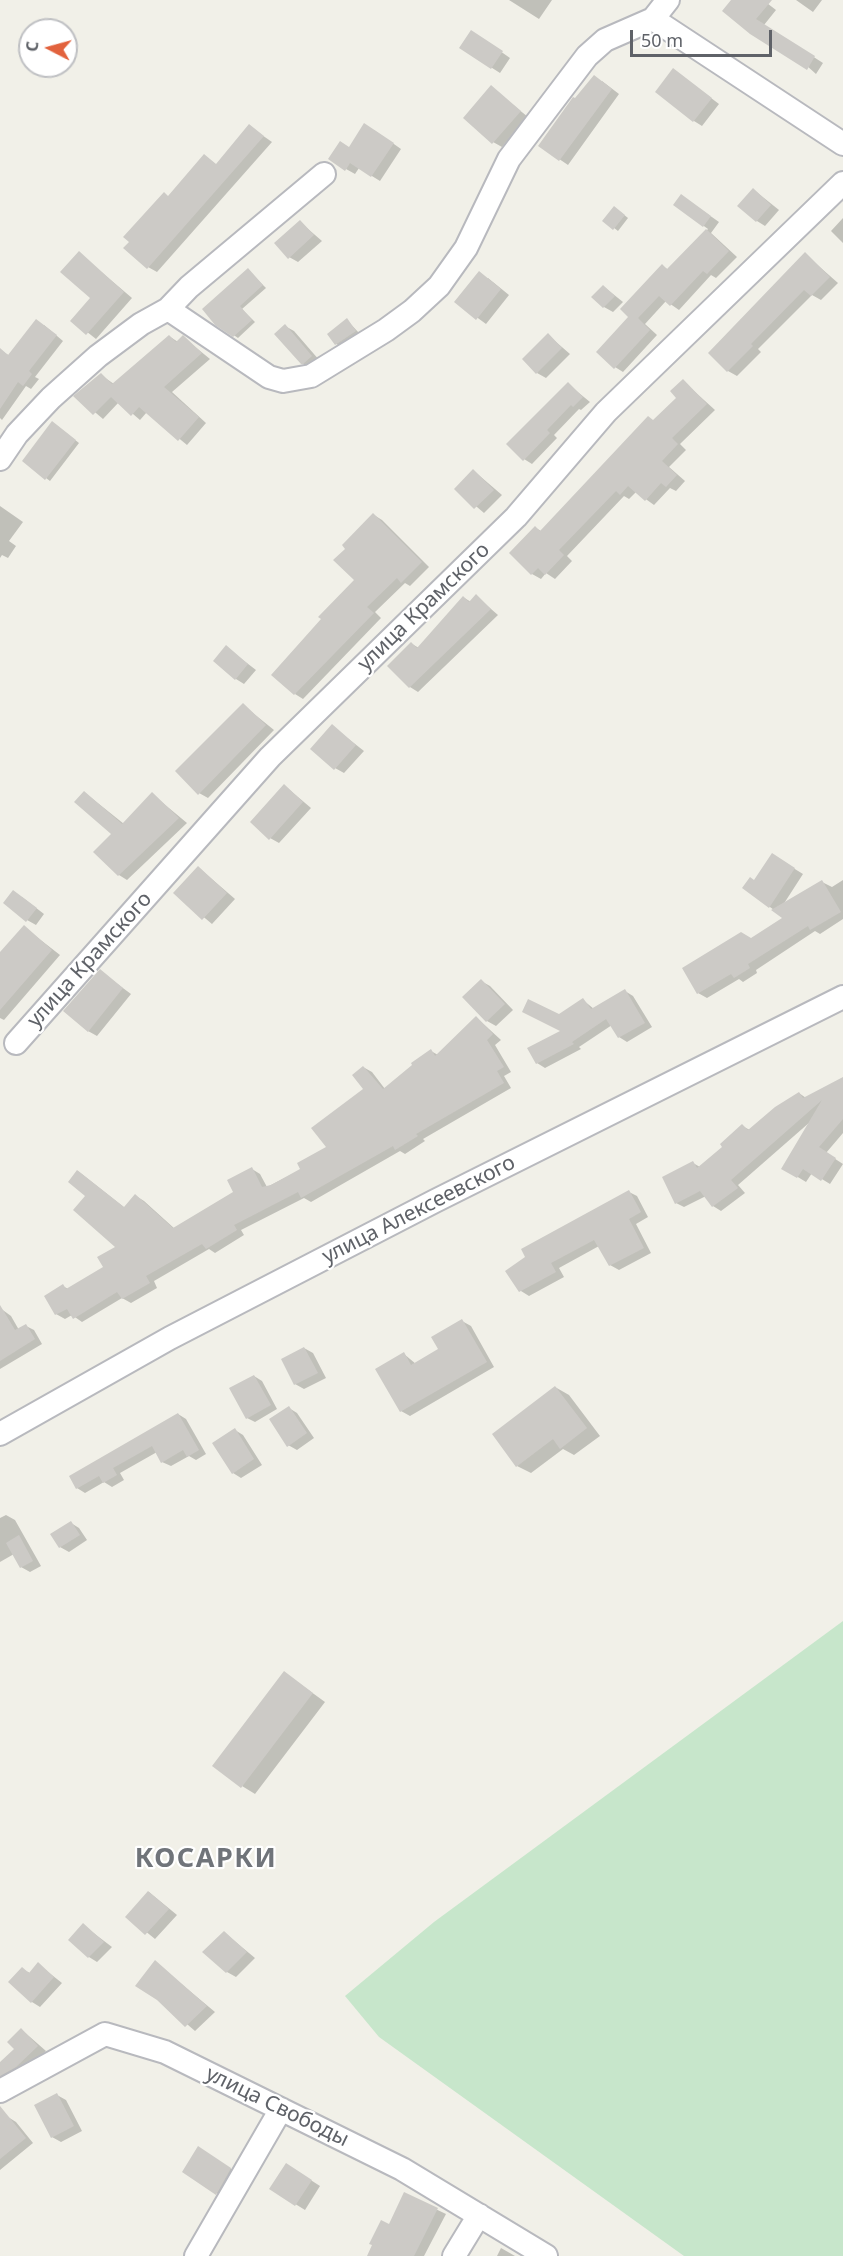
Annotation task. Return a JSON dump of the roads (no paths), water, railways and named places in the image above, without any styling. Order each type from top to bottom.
[{"type":"street","points":[[168,309],[269,377],[283,381],[311,376],[352,353],[412,311],[439,286],[466,248],[508,159],[587,56],[605,40],[653,19],[668,0]]},
{"type":"street","points":[[653,19],[843,144]]},
{"type":"street","points":[[0,459],[18,434],[44,405],[98,356],[141,324],[168,309],[189,287],[324,174]]},
{"type":"street","name":"улица Крамского","points":[[16,1043],[270,757],[516,517],[606,411],[843,183]]},
{"type":"street","name":"улица Алексеевского","points":[[0,1434],[170,1338],[435,1200],[843,997]]},
{"type":"street","name":"улица Свободы","points":[[0,2091],[105,2034],[165,2052],[402,2169],[546,2256]]},
{"type":"street","points":[[196,2256],[281,2109]]},
{"type":"street","points":[[454,2256],[479,2215]]},
{"type":"district","name":"КОСАРКИ","points":[[206,1859]]}]
